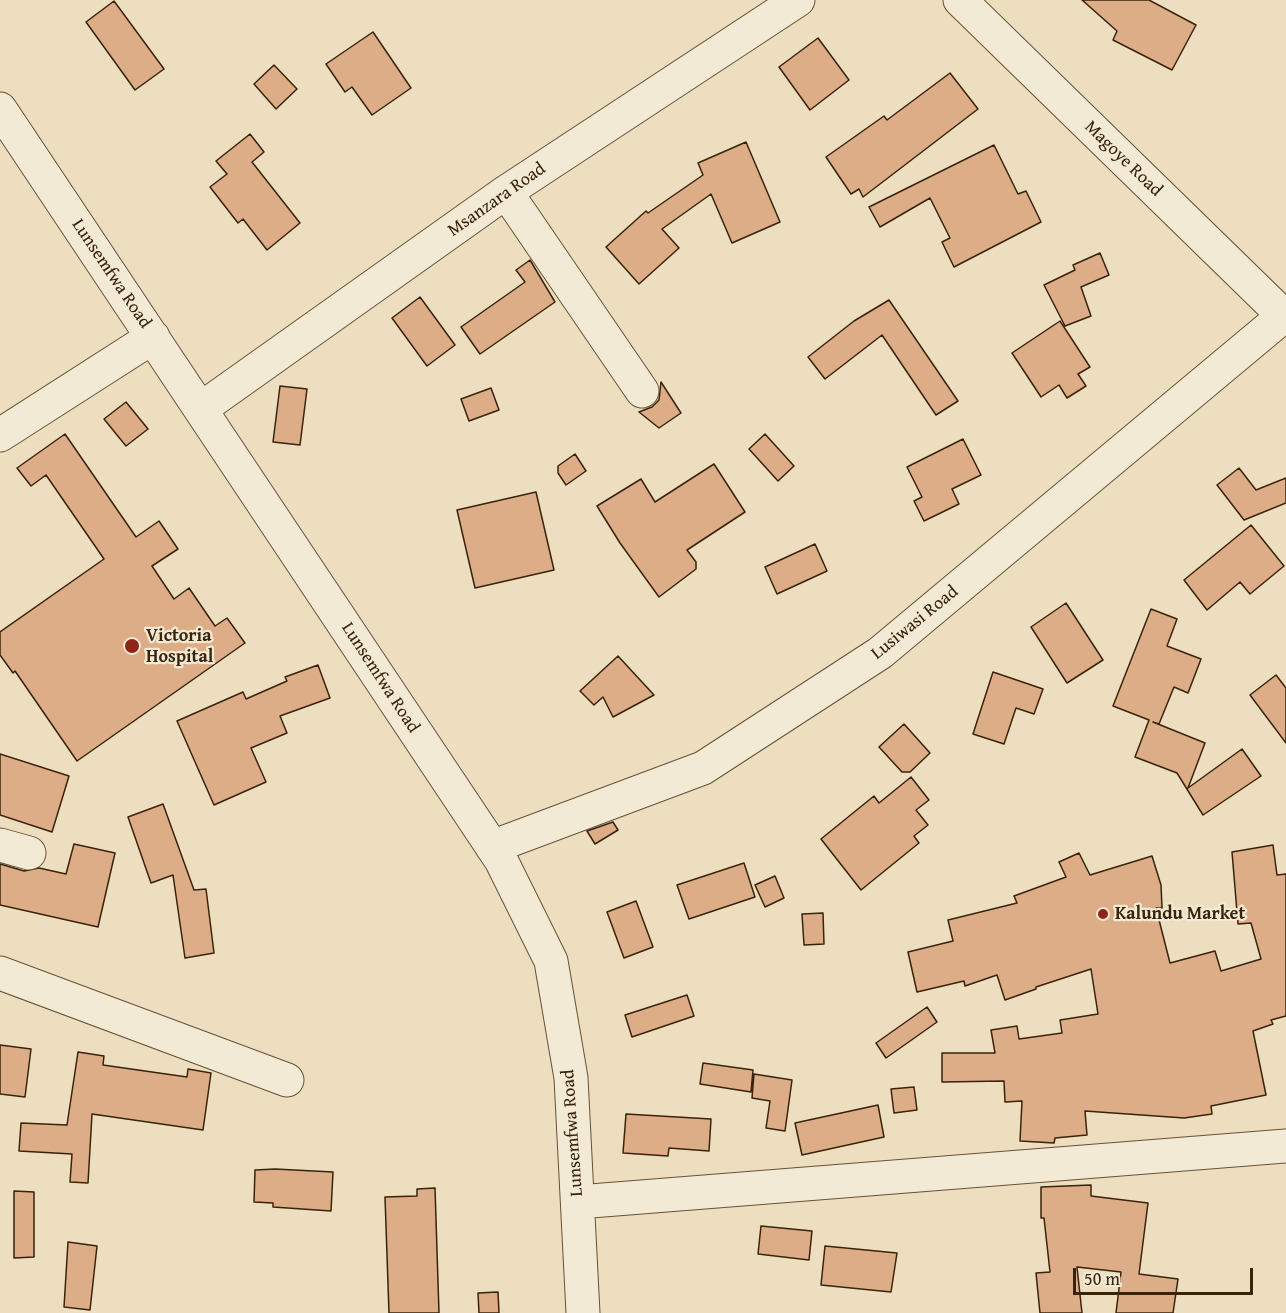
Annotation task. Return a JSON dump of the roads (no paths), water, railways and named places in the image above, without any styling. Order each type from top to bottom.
[{"type":"street","name":"Msanzara Road","points":[[202,408],[506,192],[798,0]]},
{"type":"street","name":"Magoye Road","points":[[960,0],[1285,316]]},
{"type":"street","name":"Lunsemfwa Road","points":[[0,109],[202,408],[492,847],[551,961],[571,1078],[584,1313]]},
{"type":"street","points":[[506,192],[642,391]]},
{"type":"street","name":"Lusiwasi Road","points":[[492,847],[703,768],[880,653],[1285,316]]},
{"type":"street","points":[[0,435],[153,337]]},
{"type":"street","points":[[0,973],[287,1080]]},
{"type":"street","points":[[578,1202],[1286,1146]]},
{"type":"place","name":"Victoria Hospital","points":[[132,646]]},
{"type":"place","name":"Kalundu Market","points":[[1103,914]]}]
